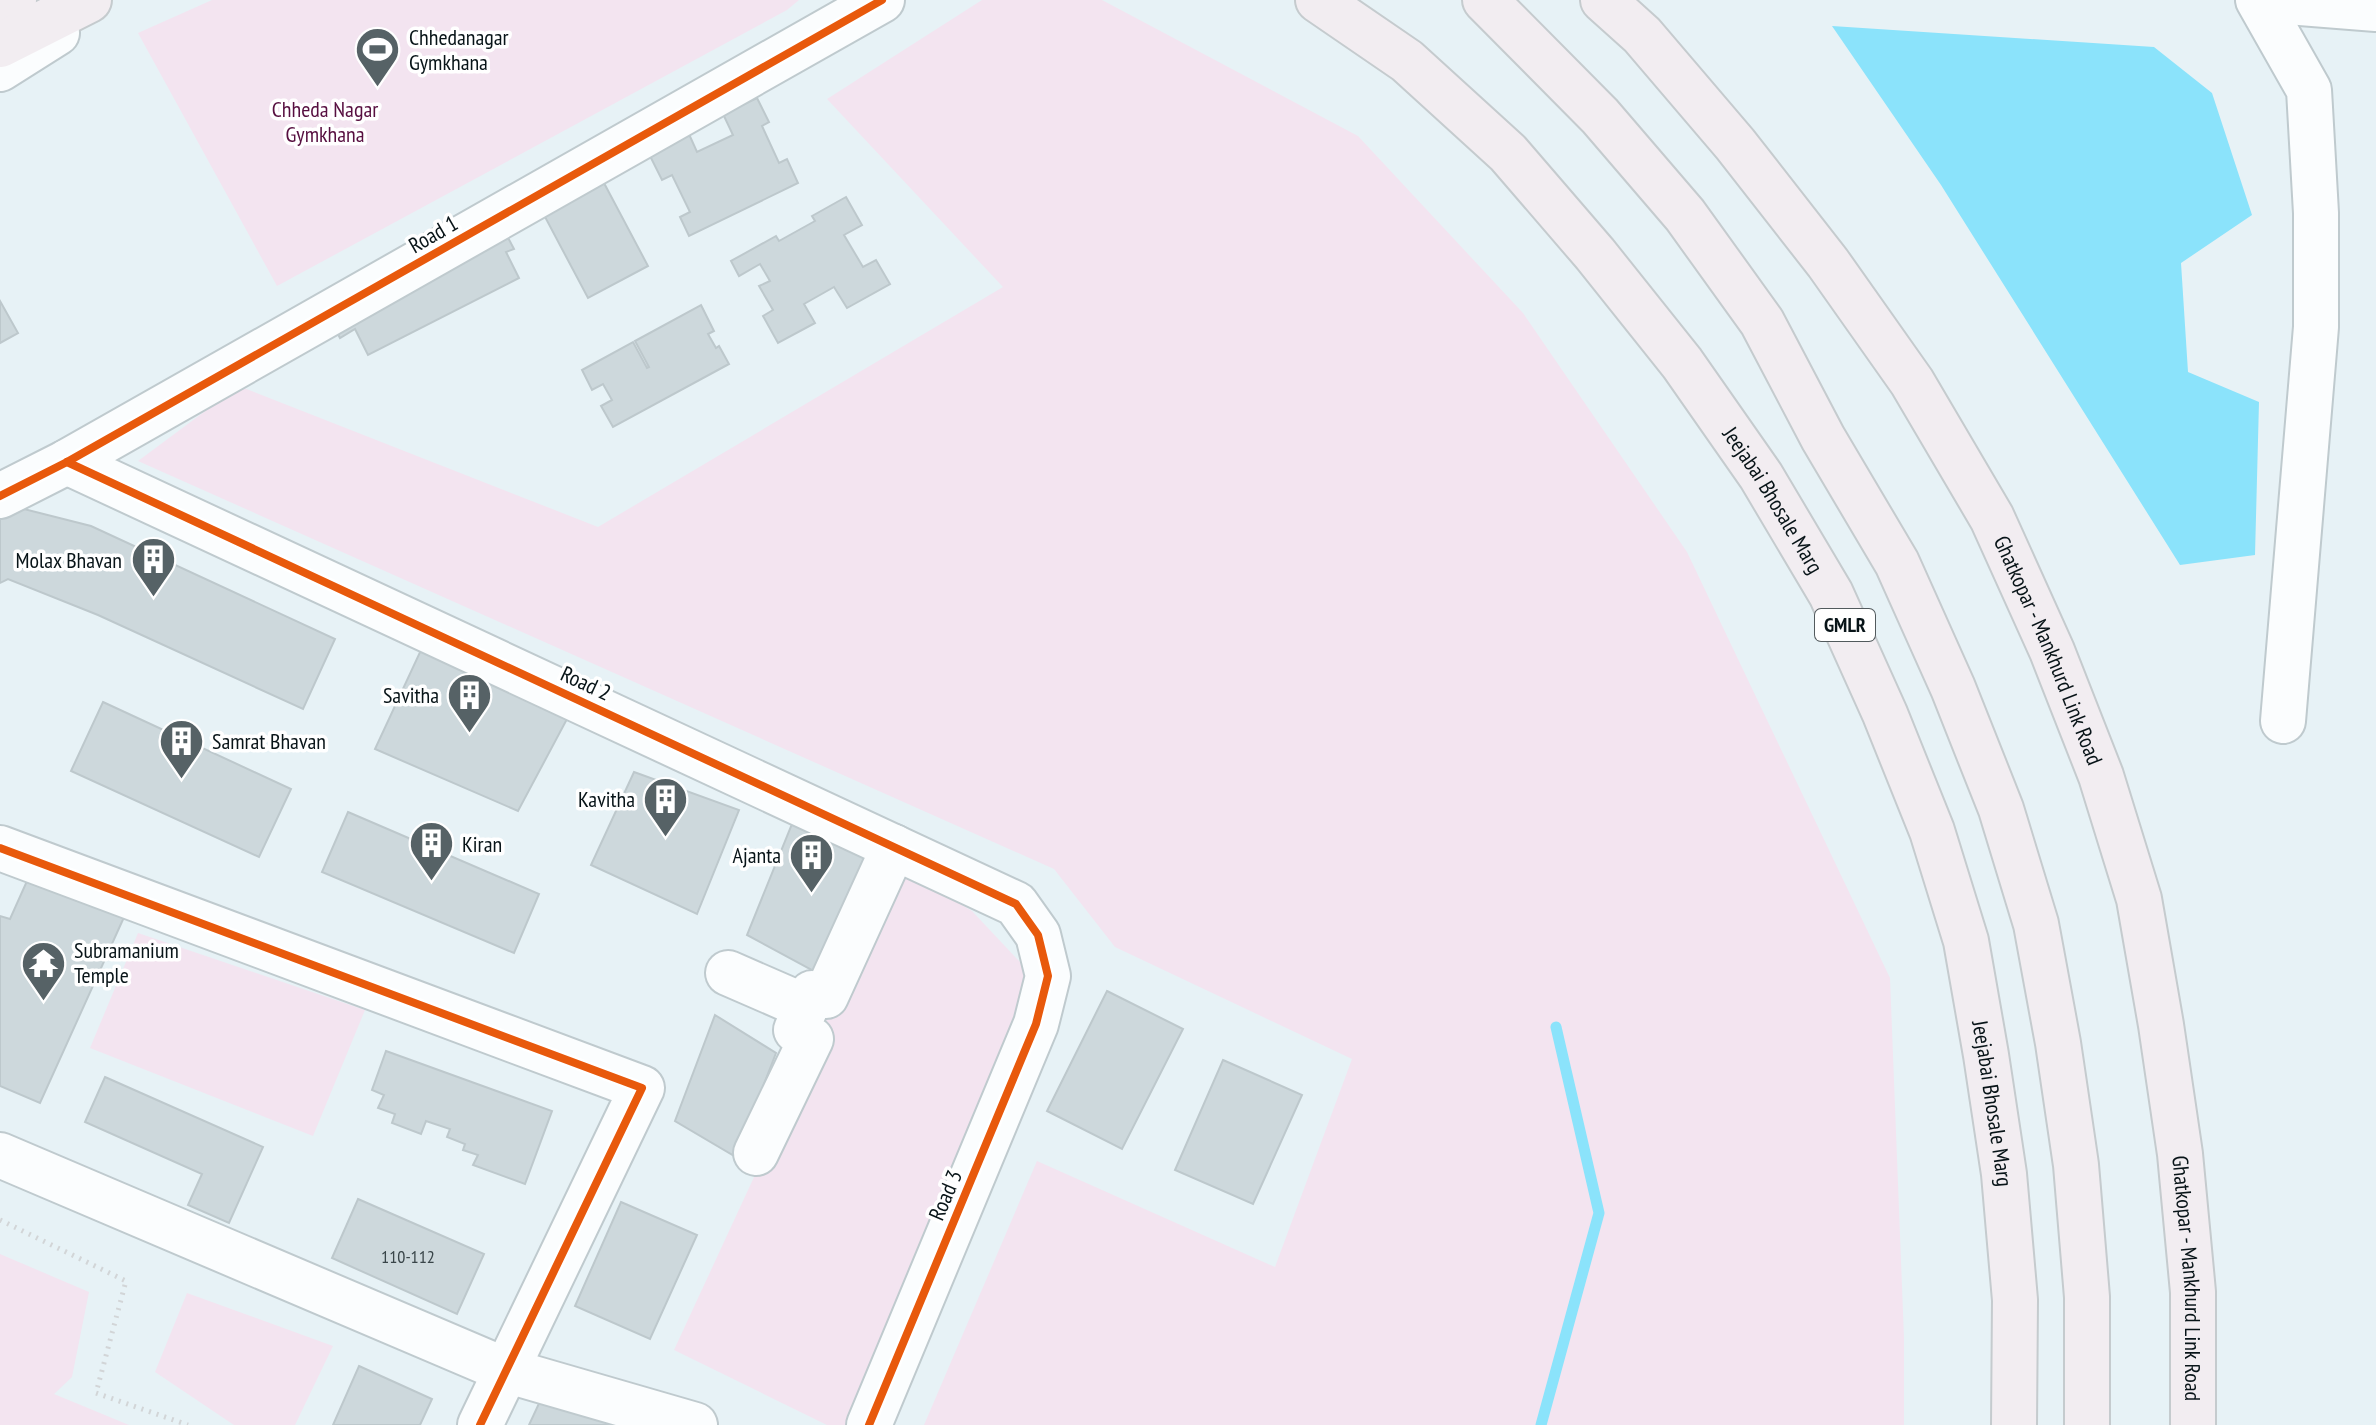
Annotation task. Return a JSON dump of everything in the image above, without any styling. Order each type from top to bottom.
[{"type":"highway","points":[[0,8],[14,0]]},
{"type":"highway","points":[[0,45],[89,0]]},
{"type":"highway","name":"Jeejabai Bhosale Marg","points":[[1318,0],[1407,61],[1508,153],[1595,254],[1682,363],[1761,476],[1831,594],[1885,714],[1932,831],[1966,941],[2004,1174],[2015,1300],[2014,1425]]},
{"type":"highway","points":[[1485,0],[1600,116],[1657,182],[1685,215],[1762,322],[1823,438],[1897,563],[1953,688],[2001,809],[2036,924],[2058,1043],[2076,1165],[2087,1297],[2087,1425]]},
{"type":"highway","name":"Ghatkopar - Mankhurd Link Road","points":[[1603,0],[1642,35],[1735,144],[1828,263],[1912,382],[1992,518],[2052,651],[2101,776],[2139,899],[2180,1154],[2193,1292],[2193,1425]]},
{"type":"street","points":[[0,69],[110,0]]},
{"type":"street","name":"Road 1","points":[[0,496],[67,462],[882,0]]},
{"type":"street","points":[[2259,0],[2376,9]]},
{"type":"street","points":[[2259,0],[2309,90],[2316,213],[2316,327],[2283,721]]},
{"type":"street","name":"Road 2","points":[[67,462],[1016,904],[1038,935],[1048,976]]},
{"type":"street","points":[[756,1153],[811,1039],[796,1030],[812,993],[826,996],[894,847]]},
{"type":"street","points":[[0,848],[642,1088],[480,1425]]},
{"type":"street","points":[[728,973],[806,1007]]},
{"type":"street","name":"Road 3","points":[[869,1425],[1036,1024],[1048,976]]},
{"type":"street","points":[[0,1155],[505,1370],[695,1425]]},
{"type":"path","points":[[0,1220],[126,1281],[96,1393],[188,1425]]},
{"type":"green space","name":"Chheda Nagar Gymkhana","points":[[212,0],[799,0],[787,10],[277,286],[138,33]]},
{"type":"green space","points":[[982,0],[1102,0],[1358,136],[1523,313],[1687,552],[1890,978],[1904,1338],[1904,1425],[924,1425],[1037,1161],[1275,1267],[1352,1059],[1115,947],[1054,869],[138,461],[239,386],[598,527],[1003,287],[827,99]]},
{"type":"green space","points":[[898,866],[972,911],[1035,978],[849,1425],[827,1425],[674,1350]]},
{"type":"green space","points":[[138,933],[365,1010],[313,1136],[90,1048]]},
{"type":"green space","points":[[0,1254],[89,1292],[72,1377],[54,1394],[129,1425],[0,1425]]},
{"type":"green space","points":[[187,1293],[333,1346],[295,1425],[234,1425],[155,1372]]},
{"type":"water","points":[[1832,26],[2154,47],[2212,93],[2252,215],[2181,263],[2188,372],[2259,402],[2255,555],[2180,565],[1941,185]]},
{"type":"building","points":[[757,98],[769,122],[762,126],[779,163],[787,159],[798,183],[689,236],[680,217],[690,212],[672,175],[662,180],[649,154],[689,134],[697,152],[733,135],[723,114]]},
{"type":"building","points":[[604,183],[648,266],[588,298],[544,215]]},
{"type":"building","points":[[846,197],[862,225],[844,235],[863,267],[876,260],[890,284],[847,308],[834,287],[804,304],[815,323],[778,343],[763,316],[773,310],[759,286],[770,281],[760,264],[739,276],[731,261],[776,236],[779,241],[815,221],[812,216]]},
{"type":"building","points":[[504,230],[514,249],[506,252],[519,278],[368,355],[355,329],[340,338],[330,319]]},
{"type":"building","points":[[0,301],[18,333],[0,343]]},
{"type":"building","points":[[701,305],[714,331],[708,334],[729,364],[613,427],[601,406],[612,400],[603,384],[592,390],[582,370],[633,342],[649,367],[635,341]]},
{"type":"building","name":"Molax Bhavan","points":[[16,507],[91,526],[335,639],[303,709],[98,615],[8,579],[0,583],[0,515]]},
{"type":"building","name":"Savitha","points":[[421,650],[567,719],[518,811],[375,749]]},
{"type":"building","name":"Samrat Bhavan","points":[[103,702],[291,789],[259,857],[71,771]]},
{"type":"building","name":"Kavitha","points":[[634,772],[739,810],[697,914],[591,865]]},
{"type":"building","name":"Kiran","points":[[348,812],[539,894],[514,953],[322,872]]},
{"type":"building","name":"Ajanta","points":[[796,814],[882,854],[819,974],[747,935]]},
{"type":"building","name":"Subramanium Temple","points":[[27,881],[125,915],[40,1103],[0,1086],[0,916],[10,919]]},
{"type":"building","points":[[1107,991],[1183,1029],[1122,1149],[1047,1111]]},
{"type":"building","points":[[715,1015],[776,1053],[736,1157],[675,1121]]},
{"type":"building","points":[[386,1051],[552,1111],[525,1184],[473,1165],[478,1155],[463,1150],[465,1144],[447,1137],[450,1129],[426,1121],[421,1134],[392,1123],[395,1114],[378,1108],[384,1095],[372,1090]]},
{"type":"building","points":[[1223,1060],[1302,1095],[1253,1204],[1175,1170]]},
{"type":"building","points":[[105,1077],[263,1147],[229,1223],[188,1205],[202,1174],[85,1122]]},
{"type":"building","points":[[358,1199],[484,1254],[457,1314],[332,1258]]},
{"type":"building","points":[[621,1202],[697,1235],[650,1339],[575,1306]]},
{"type":"building","points":[[359,1366],[432,1399],[420,1425],[333,1425]]},
{"type":"building","points":[[548,1384],[614,1415],[609,1425],[529,1425]]},
{"type":"waterway","points":[[1541,1425],[1599,1213],[1556,1027]]},
{"type":"cycle path","points":[[0,496],[67,462],[882,0]]},
{"type":"cycle path","points":[[67,462],[1016,904],[1038,935],[1048,976],[1036,1024],[869,1425]]},
{"type":"cycle path","points":[[0,848],[642,1088],[480,1425]]},
{"type":"place","name":"Chhedanagar Gymkhana","points":[[378,89]]},
{"type":"place","name":"Molax Bhavan","points":[[153,599]]},
{"type":"place","name":"Savitha","points":[[470,734]]},
{"type":"place","name":"Samrat Bhavan","points":[[181,780]]},
{"type":"place","name":"Kavitha","points":[[666,838]]},
{"type":"place","name":"Kiran","points":[[431,883]]},
{"type":"place","name":"Ajanta","points":[[812,894]]},
{"type":"place","name":"Subramanium Temple","points":[[43,1002]]}]
